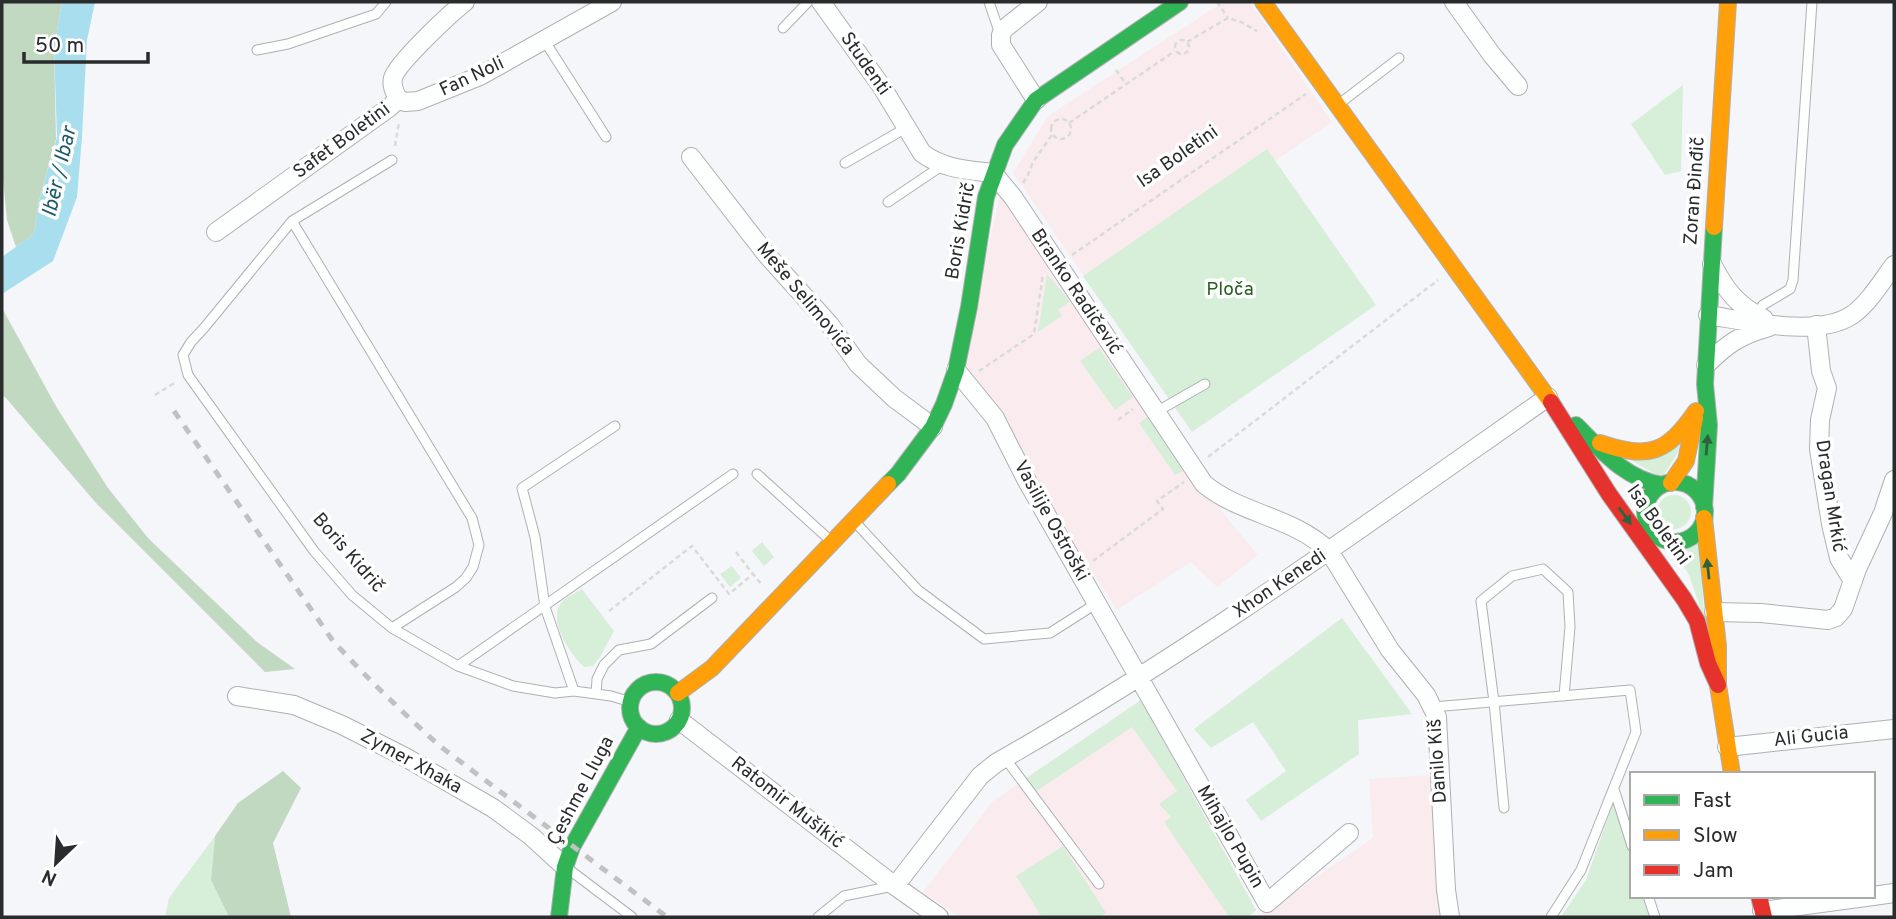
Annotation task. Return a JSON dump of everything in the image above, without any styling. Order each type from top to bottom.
[{"type":"main road","name":"Boris Kidrič","points":[[678,693],[712,668],[832,543],[898,474],[933,427],[961,375],[981,222],[993,173],[1005,145],[1036,100],[1180,2]]},
{"type":"main road","name":"Isa Boletini","points":[[1263,2],[1548,397],[1586,444],[1609,494],[1671,579],[1696,621],[1708,663],[1718,685]]},
{"type":"main road","name":"Zoran Đinđič","points":[[1728,2],[1708,315],[1705,384],[1709,425],[1704,512],[1718,646],[1718,685],[1732,772]]},
{"type":"main road","name":"Zoran Đinđič","points":[[1653,531],[1645,517],[1648,498],[1680,473],[1687,460],[1696,411],[1705,384]]},
{"type":"main road","points":[[1586,444],[1629,452],[1655,450],[1685,429],[1696,411]]},
{"type":"main road","name":"Isa Boletini","points":[[1586,444],[1641,481],[1653,485],[1667,484]]},
{"type":"main road","points":[[1586,444],[1668,551],[1692,597],[1696,621]]},
{"type":"main road","points":[[1653,531],[1667,541],[1676,542],[1695,535],[1701,527],[1704,512],[1695,491],[1680,483],[1667,484]]},
{"type":"main road","points":[[653,682],[667,684],[678,693],[683,707],[675,726],[664,733],[651,733],[639,727],[631,711],[631,702],[640,687],[653,682]]},
{"type":"main road","name":"Çeshme Lluga","points":[[558,917],[565,867],[572,847],[639,727]]},
{"type":"street","name":"Fan Noli","points":[[400,100],[418,101],[481,76],[612,2]]},
{"type":"street","name":"Studenti","points":[[821,2],[881,87],[922,153],[931,160],[960,170],[993,173]]},
{"type":"street","points":[[1036,100],[1001,45],[1001,35],[1004,29],[1038,2]]},
{"type":"street","points":[[1454,2],[1518,86]]},
{"type":"street","name":"Safet Boletini","points":[[216,232],[400,100],[394,91],[393,80],[399,67],[452,5]]},
{"type":"street","name":"Meše Selimovića","points":[[691,157],[766,254],[830,325],[858,363],[894,398],[933,427]]},
{"type":"street","name":"Branko Radičević","points":[[993,173],[1013,197],[1204,484],[1216,494],[1286,523],[1317,540],[1329,551]]},
{"type":"street","points":[[1711,263],[1722,284],[1744,308],[1776,325]]},
{"type":"street","points":[[1708,315],[1776,325],[1835,322],[1850,317],[1860,309],[1894,265]]},
{"type":"street","points":[[1706,365],[1737,339],[1776,325]]},
{"type":"street","name":"Dragan Mrkić","points":[[1816,325],[1820,363],[1827,388],[1819,420],[1819,449],[1839,558],[1853,581]]},
{"type":"street","name":"Vasilije Ostroški","points":[[961,375],[995,418],[1026,479],[1139,678]]},
{"type":"street","name":"Xhon Kenedi","points":[[895,886],[980,776],[1005,758],[1139,678],[1329,551],[1548,397]]},
{"type":"street","name":"Dragan Mrkić","points":[[1714,612],[1761,613],[1828,620],[1836,617],[1843,609],[1894,480]]},
{"type":"street","name":"Danilo Kiš","points":[[1329,551],[1390,650],[1433,707],[1437,717],[1446,890],[1450,917]]},
{"type":"street","name":"Mihajlo Pupin","points":[[1139,678],[1267,903],[1349,833]]},
{"type":"street","name":"Zymer Xhaka","points":[[237,696],[294,705],[342,725],[405,757],[493,808],[531,836],[565,867]]},
{"type":"street","name":"Ratomir Mušikić","points":[[679,720],[939,917]]},
{"type":"street","name":"Ali Gucia","points":[[1727,747],[1894,729]]},
{"type":"street","points":[[1875,896],[1894,893]]},
{"type":"street","points":[[1762,908],[1854,898]]},
{"type":"lane","points":[[257,50],[288,44],[376,14],[386,2]]},
{"type":"lane","points":[[783,28],[808,2]]},
{"type":"lane","points":[[989,2],[1001,35]]},
{"type":"lane","points":[[1756,315],[1763,306],[1790,289],[1793,280],[1812,2]]},
{"type":"lane","points":[[544,40],[606,137]]},
{"type":"lane","points":[[1337,105],[1399,58]]},
{"type":"lane","points":[[845,163],[906,128]]},
{"type":"lane","points":[[188,375],[183,355],[191,342],[292,221],[392,160]]},
{"type":"lane","points":[[888,202],[943,165]]},
{"type":"lane","points":[[292,221],[472,518],[479,545],[473,567],[466,578],[392,628]]},
{"type":"lane","name":"Boris Kidrič","points":[[188,375],[314,551],[352,595],[392,628],[458,666],[513,686],[555,693],[574,691],[631,702]]},
{"type":"lane","points":[[1156,412],[1205,383]]},
{"type":"lane","points":[[574,691],[545,607],[535,537],[522,488],[615,426]]},
{"type":"lane","points":[[458,666],[733,474]]},
{"type":"lane","points":[[757,474],[832,543]]},
{"type":"lane","points":[[853,521],[918,590],[984,639],[1050,633],[1097,603]]},
{"type":"lane","points":[[1504,808],[1481,601],[1512,576],[1543,569],[1568,592],[1570,627],[1564,696]]},
{"type":"lane","points":[[596,694],[597,679],[604,665],[619,650],[651,644],[712,598]]},
{"type":"lane","points":[[1433,707],[1630,690],[1636,732],[1581,870],[1551,917]]},
{"type":"lane","points":[[1005,758],[1099,884]]},
{"type":"lane","points":[[1614,789],[1630,840]]},
{"type":"lane","points":[[565,867],[632,917]]},
{"type":"lane","points":[[818,917],[844,896],[895,886]]},
{"type":"lane","points":[[1649,898],[1655,917]]},
{"type":"path","points":[[1217,2],[1228,18],[1252,27],[1259,33]]},
{"type":"path","points":[[1187,42],[1228,18]]},
{"type":"path","points":[[1175,51],[1178,40],[1187,42]]},
{"type":"path","points":[[1175,51],[1186,53],[1189,49],[1187,42]]},
{"type":"path","points":[[1069,123],[1175,51]]},
{"type":"path","name":"Isa Boletini","points":[[1057,264],[1321,83]]},
{"type":"path","points":[[392,160],[400,100]]},
{"type":"path","points":[[1062,119],[1069,123],[1071,131],[1068,137],[1061,140],[1052,135],[1050,129],[1055,120],[1062,119]]},
{"type":"path","points":[[1013,197],[1052,135]]},
{"type":"path","points":[[961,375],[1034,334],[1043,273],[1057,264]]},
{"type":"path","points":[[1079,571],[1163,509],[1157,501],[1455,268]]},
{"type":"path","points":[[155,396],[188,375]]},
{"type":"path","points":[[1118,420],[1132,410]]},
{"type":"path","points":[[609,611],[692,546],[729,594],[755,576],[736,552]]},
{"type":"shaded area","points":[[1223,2],[1250,2],[1332,122],[1273,162],[1192,432],[1013,173],[1048,116]]},
{"type":"shaded area","points":[[1000,194],[1219,508],[1258,555],[1217,587],[1191,562],[1117,610],[1021,460],[1004,421],[963,360]]},
{"type":"shaded area","points":[[1141,700],[1256,910],[1248,917],[960,917],[923,892],[993,801]]},
{"type":"shaded area","points":[[1430,775],[1441,917],[1257,917],[1373,838],[1369,779]]},
{"type":"green space","points":[[2,2],[62,2],[54,48],[56,139],[39,201],[34,234],[16,247],[7,220],[2,168]]},
{"type":"green space","points":[[1683,85],[1681,171],[1665,175],[1631,124]]},
{"type":"green space","name":"Ploča","points":[[1267,149],[1376,305],[1192,432],[1083,276]]},
{"type":"green space","points":[[1047,274],[1070,301],[1058,310],[1062,316],[1038,332]]},
{"type":"green space","points":[[2,308],[57,408],[108,488],[148,538],[257,642],[295,669],[265,672],[96,503],[2,395]]},
{"type":"green space","points":[[1099,348],[1133,397],[1115,410],[1080,361]]},
{"type":"green space","points":[[1152,414],[1188,469],[1175,475],[1139,423]]},
{"type":"green space","points":[[1685,441],[1662,478],[1622,455]]},
{"type":"green space","points":[[1674,495],[1686,500],[1691,512],[1686,524],[1674,529],[1662,524],[1657,512],[1662,500]]},
{"type":"green space","points":[[762,542],[774,557],[764,566],[752,551]]},
{"type":"green space","points":[[1700,542],[1704,618],[1689,575],[1674,551]]},
{"type":"green space","points":[[732,566],[741,578],[730,587],[720,574]]},
{"type":"green space","points":[[582,589],[614,631],[593,666],[584,667],[562,636],[557,617],[558,608],[563,601]]},
{"type":"green space","points":[[1342,618],[1412,714],[1358,720],[1359,754],[1261,821],[1246,800],[1286,771],[1253,722],[1211,748],[1194,729]]},
{"type":"green space","points":[[1141,700],[1256,910],[1248,917],[1229,917],[1164,822],[1171,817],[1159,804],[1177,791],[1132,727],[1035,792],[1025,779]]},
{"type":"green space","points":[[283,771],[301,788],[273,843],[291,917],[229,917],[211,880],[215,836],[238,803]]},
{"type":"green space","points":[[1613,804],[1630,851],[1630,898],[1647,898],[1653,917],[1561,917],[1586,880]]},
{"type":"green space","points":[[215,836],[211,880],[229,917],[165,917],[169,898]]},
{"type":"green space","points":[[1063,846],[1106,913],[1099,917],[1042,917],[1016,876]]},
{"type":"water","name":"Ibër / Ibar","points":[[62,2],[95,2],[87,40],[77,197],[53,261],[2,294],[2,257],[34,234],[39,201],[57,137],[54,48]]},
{"type":"railway","points":[[174,411],[333,641],[359,668],[441,747],[667,917]]},
{"type":"traffic: fast","points":[[888,484],[933,427],[956,370],[986,197],[1005,145],[1036,100],[1180,2]]},
{"type":"traffic: fast","points":[[1704,507],[1709,425],[1705,384],[1714,227]]},
{"type":"traffic: fast","points":[[1576,425],[1625,470],[1636,477],[1662,485]]},
{"type":"traffic: fast","points":[[1675,482],[1696,491],[1705,512],[1696,533],[1675,542],[1654,533],[1645,512],[1654,491],[1675,482]]},
{"type":"traffic: fast","points":[[656,682],[666,684],[674,690],[680,698],[682,708],[680,718],[674,726],[666,732],[656,734],[646,732],[638,726],[632,718],[630,708],[632,698],[638,690],[646,684],[656,682]]},
{"type":"traffic: fast","points":[[559,917],[565,867],[572,847],[639,727]]},
{"type":"traffic: slow","points":[[1263,2],[1551,402]]},
{"type":"traffic: slow","points":[[1714,227],[1728,2]]},
{"type":"traffic: slow","points":[[1600,443],[1632,451],[1656,449],[1676,436],[1696,411]]},
{"type":"traffic: slow","points":[[1671,483],[1686,461],[1695,418]]},
{"type":"traffic: slow","points":[[678,693],[712,668],[888,484]]},
{"type":"traffic: slow","points":[[1704,518],[1718,646],[1718,685],[1732,772]]},
{"type":"traffic: jam","points":[[1551,402],[1609,494],[1697,621],[1708,663],[1718,685]]},
{"type":"traffic: jam","points":[[1759,898],[1764,917]]}]
